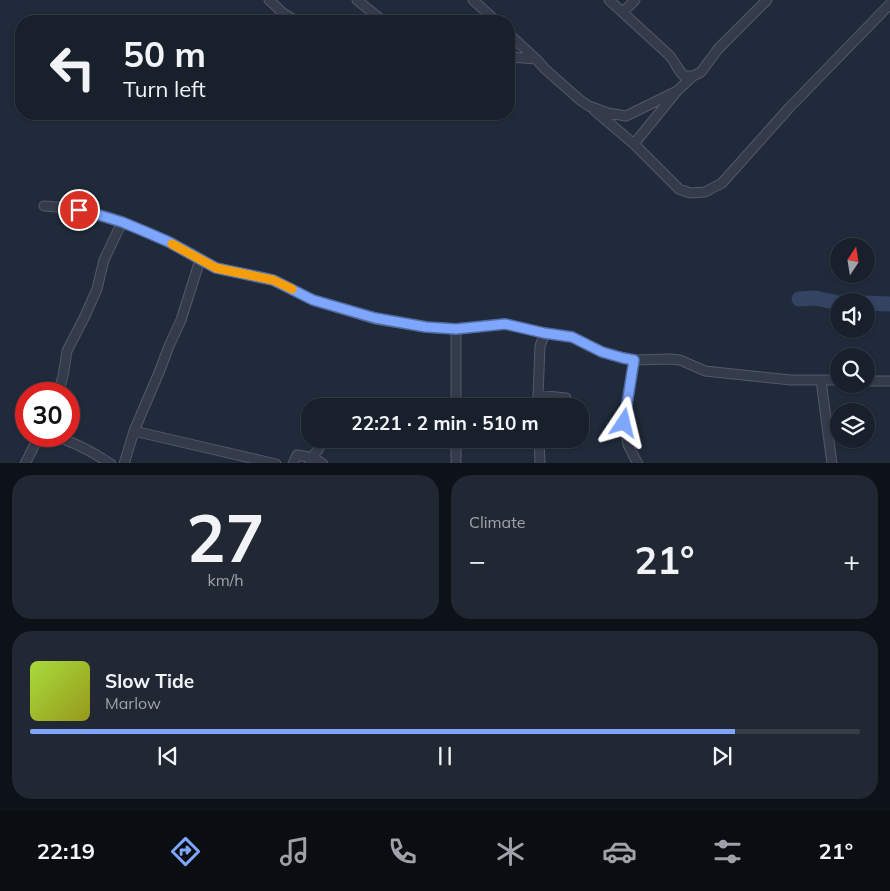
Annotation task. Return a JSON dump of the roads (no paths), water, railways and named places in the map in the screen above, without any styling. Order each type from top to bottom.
[{"type":"street","points":[[269,0],[286,15]]},
{"type":"street","points":[[358,0],[376,15]]},
{"type":"street","points":[[473,0],[489,15]]},
{"type":"street","points":[[609,0],[669,54],[678,70],[684,76],[693,76]]},
{"type":"street","points":[[623,12],[635,0]]},
{"type":"street","points":[[634,144],[677,91],[693,76],[701,72],[718,49],[767,0]]},
{"type":"street","points":[[515,40],[580,100],[634,144],[679,189],[690,193],[705,192],[722,183],[789,108],[890,4]]},
{"type":"street","points":[[515,56],[536,59]]},
{"type":"street","points":[[589,106],[608,113],[626,116],[677,91]]},
{"type":"street","points":[[44,206],[89,212],[122,222],[169,242],[216,268],[273,280],[313,300],[375,318],[426,327],[456,329],[505,324],[572,337],[602,352],[634,360],[675,359],[705,370],[791,380],[830,380]]},
{"type":"street","points":[[61,382],[67,351],[97,288],[104,260],[122,222]]},
{"type":"street","points":[[124,463],[134,431],[181,320],[200,260]]},
{"type":"street","points":[[456,329],[456,398]]},
{"type":"street","points":[[544,333],[540,346],[538,396],[566,398]]},
{"type":"street","points":[[634,360],[624,423],[628,445],[637,463]]},
{"type":"street","points":[[821,380],[832,463]]},
{"type":"street","points":[[875,380],[890,381]]},
{"type":"street","points":[[134,431],[272,463]]},
{"type":"street","points":[[80,446],[110,463]]},
{"type":"street","points":[[25,463],[33,447]]},
{"type":"street","points":[[293,463],[297,455],[310,461],[319,448]]},
{"type":"street","points":[[456,448],[456,463]]},
{"type":"street","points":[[539,448],[540,463]]},
{"type":"waterway","points":[[799,299],[815,298],[830,301]]},
{"type":"waterway","points":[[875,303],[890,304]]}]
